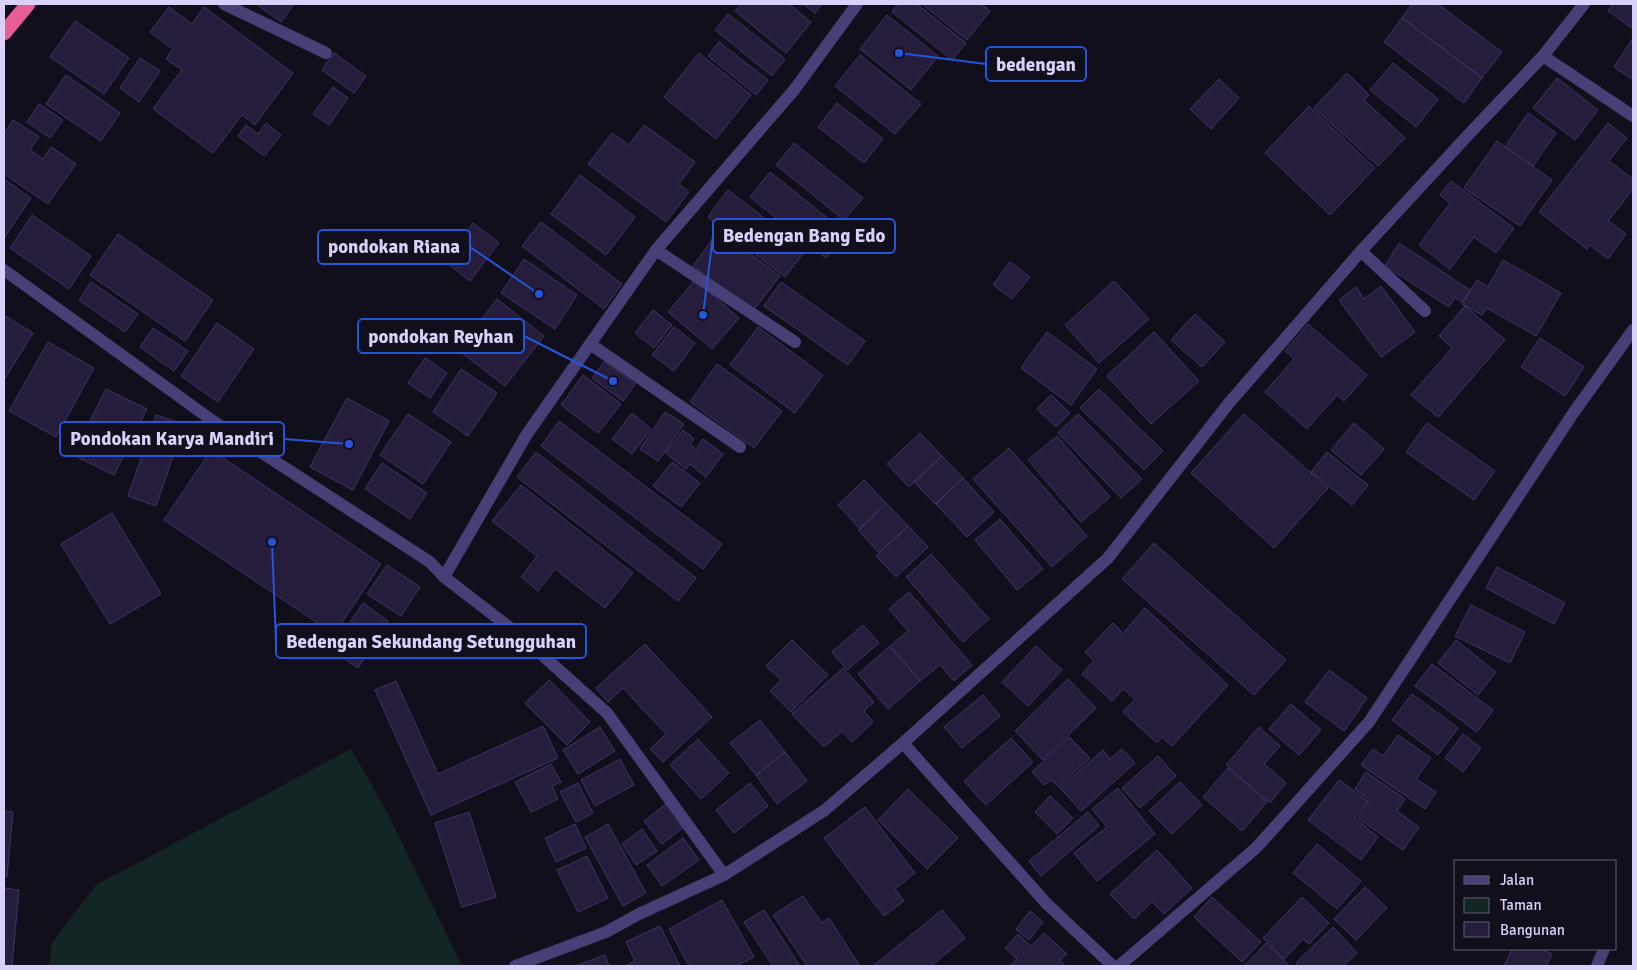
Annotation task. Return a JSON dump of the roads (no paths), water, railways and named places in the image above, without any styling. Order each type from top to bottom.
[{"type":"highway","points":[[4,33],[28,4]]},
{"type":"street","points":[[224,4],[326,53]]},
{"type":"street","points":[[444,578],[527,434],[656,250],[794,90],[857,4]]},
{"type":"street","points":[[515,966],[606,932],[639,914],[724,875],[825,810],[903,743],[1108,558],[1229,403],[1361,251],[1468,134],[1543,56],[1584,4]]},
{"type":"street","points":[[1543,56],[1633,116]]},
{"type":"street","points":[[656,250],[795,342]]},
{"type":"street","points":[[1361,251],[1425,311]]},
{"type":"street","points":[[4,270],[213,421],[430,562],[444,578],[522,637],[607,714],[724,875]]},
{"type":"street","points":[[1119,966],[1256,848],[1369,722],[1574,412],[1633,330]]},
{"type":"street","points":[[590,344],[740,447]]},
{"type":"street","points":[[903,743],[1047,904],[1113,966]]},
{"type":"street","points":[[1597,966],[1604,950]]},
{"type":"place","name":"bedengan","points":[[899,53]]},
{"type":"place","name":"pondokan Riana","points":[[539,294]]},
{"type":"place","name":"Bedengan Bang Edo","points":[[703,315]]},
{"type":"place","name":"pondokan Reyhan","points":[[613,381]]},
{"type":"place","name":"Pondokan Karya Mandiri","points":[[349,444]]},
{"type":"place","name":"Bedengan Sekundang Setungguhan","points":[[272,542]]}]
